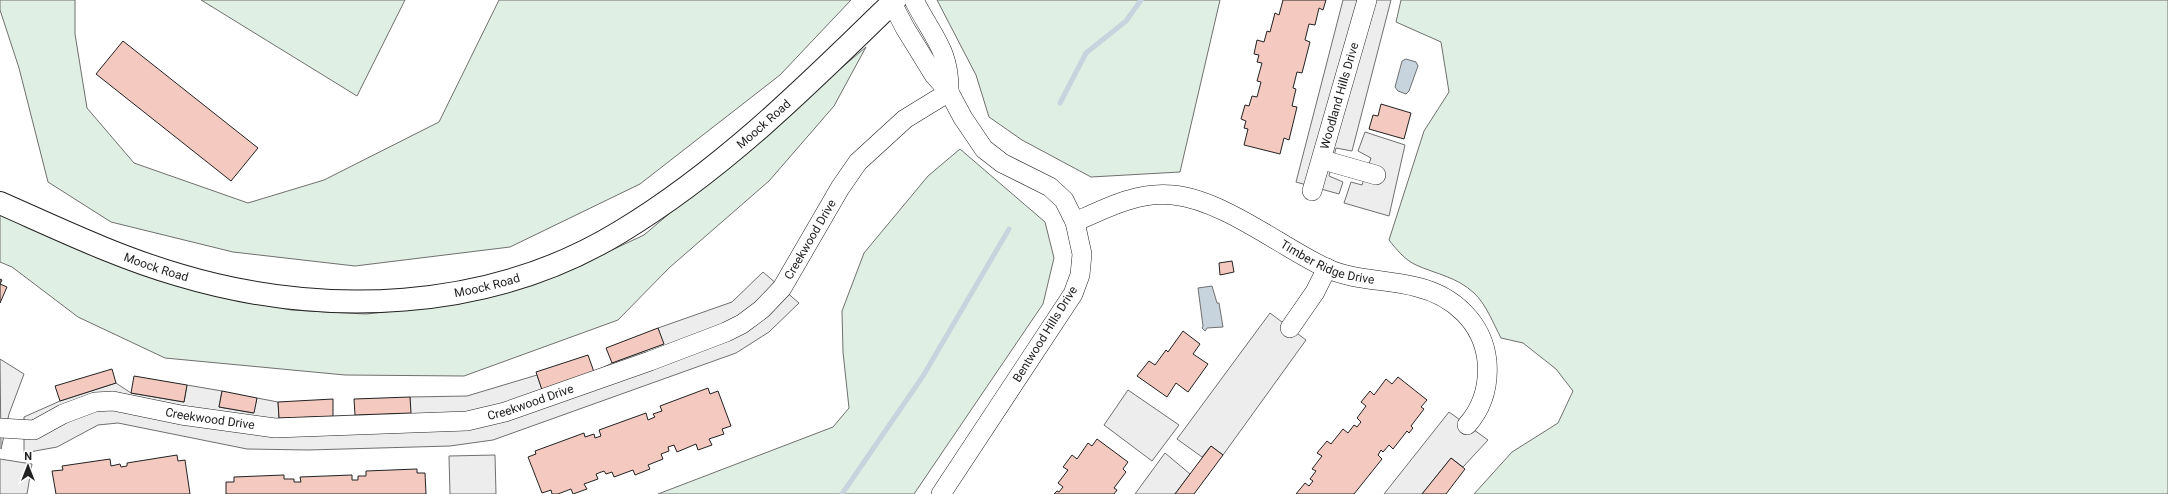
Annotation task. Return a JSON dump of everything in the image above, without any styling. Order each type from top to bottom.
[{"type":"main road","name":"Moock Road","points":[[0,204],[138,261],[179,275],[272,297],[336,302],[380,302],[477,289],[550,267],[618,234],[656,209],[716,165],[789,102],[893,1]]},
{"type":"street","name":"Bentwood Hills Drive","points":[[914,0],[941,48],[950,72],[949,92]]},
{"type":"street","name":"Woodland Hills Drive","points":[[1312,191],[1323,160],[1347,66],[1367,0]]},
{"type":"street","name":"Bentwood Hills Drive","points":[[893,1],[905,28],[934,75],[949,92],[962,118],[984,149],[1002,164],[1050,187],[1064,200],[1075,222],[1082,254],[1080,275],[1073,294],[941,494]]},
{"type":"street","name":"Creekwood Drive","points":[[0,428],[34,430],[63,414],[95,402],[113,402],[181,415],[275,428],[467,421],[513,410],[726,332],[747,320],[762,309],[782,288],[840,188],[858,162],[905,120],[949,92]]},
{"type":"street","points":[[1323,160],[1376,175]]},
{"type":"street","name":"Timber Ridge Drive","points":[[1075,222],[1114,205],[1154,195],[1173,195],[1192,199],[1226,214],[1327,268],[1357,277],[1418,287],[1444,298],[1467,314],[1480,333],[1486,348],[1488,368],[1487,382],[1481,405],[1476,415],[1467,425]]},
{"type":"street","points":[[1290,328],[1315,292],[1327,268]]},
{"type":"green space","points":[[0,0],[75,0],[75,34],[87,108],[134,163],[248,203],[324,180],[439,122],[499,0],[851,0],[780,75],[640,184],[510,247],[355,266],[233,252],[111,222],[48,182],[19,68],[0,10]]},
{"type":"green space","points":[[201,0],[405,0],[357,96]]},
{"type":"green space","points":[[937,0],[1220,0],[1180,172],[1091,177],[1022,140],[989,117],[976,75]]},
{"type":"green space","points":[[1401,0],[2168,0],[2168,494],[1474,494],[1512,452],[1558,423],[1573,391],[1556,369],[1523,343],[1501,338],[1489,314],[1474,293],[1453,279],[1412,263],[1401,254],[1389,240],[1424,131],[1449,92],[1441,42],[1396,22]]},
{"type":"green space","points":[[866,47],[834,106],[769,181],[669,268],[618,320],[464,376],[345,375],[165,358],[78,317],[12,267],[0,262],[0,214],[199,290],[291,310],[366,314],[459,304],[569,270],[644,235]]},
{"type":"green space","points":[[960,149],[1045,222],[1054,258],[1043,304],[914,494],[658,494],[833,427],[849,408],[843,352],[842,311],[864,253],[928,176]]},
{"type":"shaded area","points":[[1343,0],[1391,0],[1352,151],[1336,148],[1329,176],[1343,182],[1339,194],[1296,182]]},
{"type":"shaded area","points":[[1406,59],[1416,62],[1418,66],[1409,91],[1406,94],[1398,91],[1395,87],[1402,61]]},
{"type":"shaded area","points":[[1365,132],[1405,145],[1389,216],[1344,203],[1351,182],[1362,185],[1371,158],[1358,151]]},
{"type":"shaded area","points":[[763,272],[799,303],[769,332],[736,353],[493,440],[450,446],[308,450],[247,449],[118,423],[98,425],[57,447],[24,453],[24,417],[60,401],[116,383],[131,393],[184,402],[187,385],[222,391],[219,407],[253,413],[257,398],[278,402],[279,418],[410,413],[410,397],[467,396],[537,375],[542,389],[594,372],[612,363],[663,344],[658,328],[732,302]]},
{"type":"shaded area","points":[[1212,286],[1217,303],[1219,303],[1223,327],[1207,328],[1205,331],[1202,328],[1198,288]]},
{"type":"shaded area","points":[[1270,313],[1306,340],[1223,455],[1211,446],[1202,457],[1177,439]]},
{"type":"shaded area","points":[[0,359],[24,374],[9,414],[1,449]]},
{"type":"shaded area","points":[[1128,390],[1179,425],[1152,461],[1104,425]]},
{"type":"shaded area","points":[[1449,412],[1488,440],[1463,467],[1451,458],[1422,494],[1384,494]]},
{"type":"shaded area","points":[[1165,453],[1190,474],[1175,494],[1135,494]]},
{"type":"shaded area","points":[[495,455],[496,494],[450,494],[449,456]]},
{"type":"shaded area","points":[[0,459],[32,464],[27,494],[0,494]]},
{"type":"building","points":[[1283,0],[1326,0],[1323,10],[1319,8],[1315,25],[1309,24],[1305,40],[1310,42],[1302,73],[1297,72],[1293,88],[1296,89],[1292,106],[1297,107],[1289,140],[1284,138],[1280,154],[1244,145],[1248,129],[1244,128],[1246,121],[1241,119],[1245,105],[1249,106],[1252,96],[1257,97],[1261,82],[1257,81],[1262,63],[1257,62],[1259,55],[1254,54],[1257,40],[1264,42],[1267,31],[1270,32],[1275,13],[1279,15]]},
{"type":"building","points":[[123,41],[258,148],[231,181],[96,74]]},
{"type":"building","points":[[1381,104],[1411,113],[1404,139],[1369,129],[1373,115],[1378,116]]},
{"type":"building","points":[[1232,261],[1234,272],[1220,275],[1219,263]]},
{"type":"building","points":[[0,284],[7,287],[0,303]]},
{"type":"building","points":[[658,328],[664,344],[612,363],[606,348]]},
{"type":"building","points":[[1183,331],[1200,344],[1193,354],[1208,364],[1188,392],[1176,383],[1167,397],[1137,376],[1149,361],[1155,365],[1166,350],[1168,352]]},
{"type":"building","points":[[588,355],[594,372],[542,390],[536,372]]},
{"type":"building","points":[[112,369],[116,383],[60,401],[55,386]]},
{"type":"building","points":[[134,376],[187,385],[184,402],[131,393]]},
{"type":"building","points":[[1398,377],[1427,400],[1421,407],[1424,409],[1411,426],[1413,428],[1409,433],[1407,431],[1393,449],[1389,445],[1383,452],[1381,450],[1378,455],[1382,459],[1354,494],[1296,494],[1305,483],[1309,486],[1313,481],[1310,479],[1316,471],[1312,469],[1322,456],[1317,453],[1327,441],[1331,444],[1343,429],[1348,433],[1354,425],[1357,427],[1361,422],[1357,418],[1366,406],[1361,402],[1370,391],[1374,395],[1386,379],[1392,384]]},
{"type":"building","points":[[708,388],[710,394],[718,391],[731,426],[722,429],[724,434],[709,439],[712,445],[698,450],[696,444],[677,452],[674,445],[668,447],[669,451],[661,454],[663,459],[648,465],[650,469],[635,475],[633,470],[614,477],[612,472],[606,474],[604,471],[596,474],[598,479],[584,484],[587,489],[573,494],[571,489],[558,494],[552,494],[551,490],[542,493],[528,457],[536,454],[535,451],[584,433],[585,437],[594,434],[595,438],[601,436],[599,430],[646,413],[648,420],[655,417],[653,414],[662,411],[660,406]]},
{"type":"building","points":[[222,391],[257,398],[254,413],[219,407]]},
{"type":"building","points":[[410,397],[411,413],[355,415],[354,399]]},
{"type":"building","points":[[333,399],[333,416],[279,418],[278,402]]},
{"type":"building","points":[[1097,439],[1128,462],[1123,469],[1126,472],[1114,488],[1117,490],[1114,494],[1054,494],[1057,491],[1059,492],[1063,487],[1058,483],[1068,470],[1063,467],[1072,455],[1077,459],[1088,443],[1092,446]]},
{"type":"building","points":[[1211,446],[1223,455],[1194,494],[1175,494]]},
{"type":"building","points":[[177,455],[178,461],[185,460],[190,494],[56,494],[52,471],[63,470],[62,466],[110,459],[111,466],[120,464],[121,467],[127,466],[127,463]]},
{"type":"building","points":[[1451,458],[1465,469],[1446,494],[1422,494]]},
{"type":"building","points":[[417,469],[417,473],[425,473],[426,494],[226,494],[226,482],[234,482],[234,477],[284,475],[284,479],[294,479],[294,482],[301,482],[300,477],[352,475],[352,480],[358,480],[358,476],[366,476],[366,471]]},
{"type":"waterway","points":[[1060,103],[1086,53],[1126,21],[1141,0]]},
{"type":"waterway","points":[[842,494],[923,376],[1009,229]]}]
